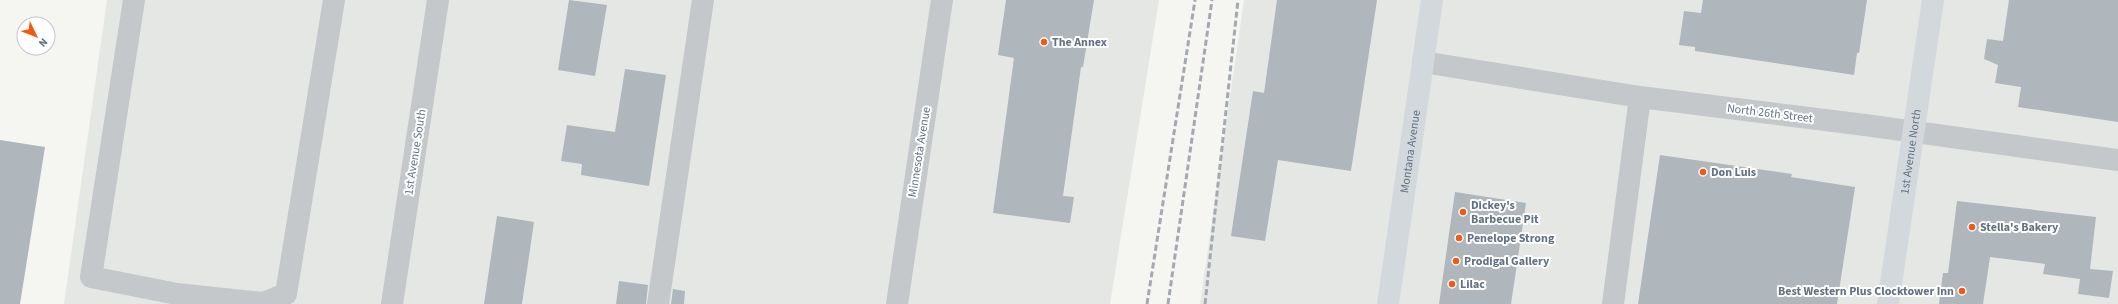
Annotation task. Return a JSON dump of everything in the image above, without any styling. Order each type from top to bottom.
[{"type":"main road","name":"Montana Avenue","points":[[1388,304],[1432,0]]},
{"type":"main road","name":"1st Avenue North","points":[[1888,304],[1933,0]]},
{"type":"street","points":[[134,0],[91,277],[177,294],[263,303],[286,294],[334,0]]},
{"type":"street","name":"1st Avenue South","points":[[392,304],[438,0]]},
{"type":"street","points":[[658,304],[703,0]]},
{"type":"street","name":"Minnesota Avenue","points":[[897,304],[942,0]]},
{"type":"street","name":"North 26th Street","points":[[1423,62],[1640,97],[2118,160]]},
{"type":"street","points":[[1613,304],[1640,97]]},
{"type":"shaded area","points":[[107,0],[1159,0],[1110,304],[64,304]]},
{"type":"shaded area","points":[[1244,0],[2118,0],[2118,304],[1200,304]]},
{"type":"building","points":[[569,0],[607,5],[595,76],[558,70]]},
{"type":"building","points":[[1006,0],[1094,0],[1083,67],[1081,67],[1063,196],[1074,197],[1070,223],[993,213],[1014,58],[998,55]]},
{"type":"building","points":[[1277,0],[1377,0],[1351,171],[1278,160],[1265,241],[1231,236],[1253,91],[1264,93]]},
{"type":"building","points":[[1703,0],[1867,0],[1854,75],[1695,51],[1695,47],[1679,45],[1684,11],[1701,13]]},
{"type":"building","points":[[2009,0],[2118,0],[2118,122],[2018,107],[2021,87],[1995,83],[1998,65],[1984,59],[1987,39],[2003,41]]},
{"type":"building","points":[[625,69],[666,75],[649,186],[581,175],[582,164],[561,161],[567,125],[615,132]]},
{"type":"building","points":[[0,140],[45,147],[20,304],[0,304]]},
{"type":"building","points":[[1660,155],[1792,174],[1791,177],[1855,187],[1837,304],[1638,304]]},
{"type":"building","points":[[1455,192],[1526,203],[1511,304],[1439,304]]},
{"type":"building","points":[[1957,201],[2096,217],[2090,269],[2113,271],[2109,298],[2078,294],[2080,279],[2043,274],[2045,264],[1990,257],[1983,304],[1939,304],[1943,273],[1948,273]]},
{"type":"building","points":[[497,216],[534,222],[522,304],[484,304]]},
{"type":"building","points":[[619,281],[648,285],[646,304],[616,304]]},
{"type":"building","points":[[673,289],[685,291],[684,304],[671,304]]},
{"type":"railway","points":[[1147,304],[1195,0]]},
{"type":"railway","points":[[1168,304],[1212,0]]},
{"type":"railway","points":[[1205,304],[1238,0]]},
{"type":"place","name":"The Annex","points":[[1044,42]]},
{"type":"place","name":"Don Luis","points":[[1703,172]]},
{"type":"place","name":"Dickey's Barbecue Pit","points":[[1463,212]]},
{"type":"place","name":"Stella's Bakery","points":[[1972,227]]},
{"type":"place","name":"Penelope Strong","points":[[1459,238]]},
{"type":"place","name":"Prodigal Gallery","points":[[1456,261]]},
{"type":"place","name":"Lilac","points":[[1452,284]]},
{"type":"place","name":"Best Western Plus Clocktower Inn","points":[[1962,291]]}]
